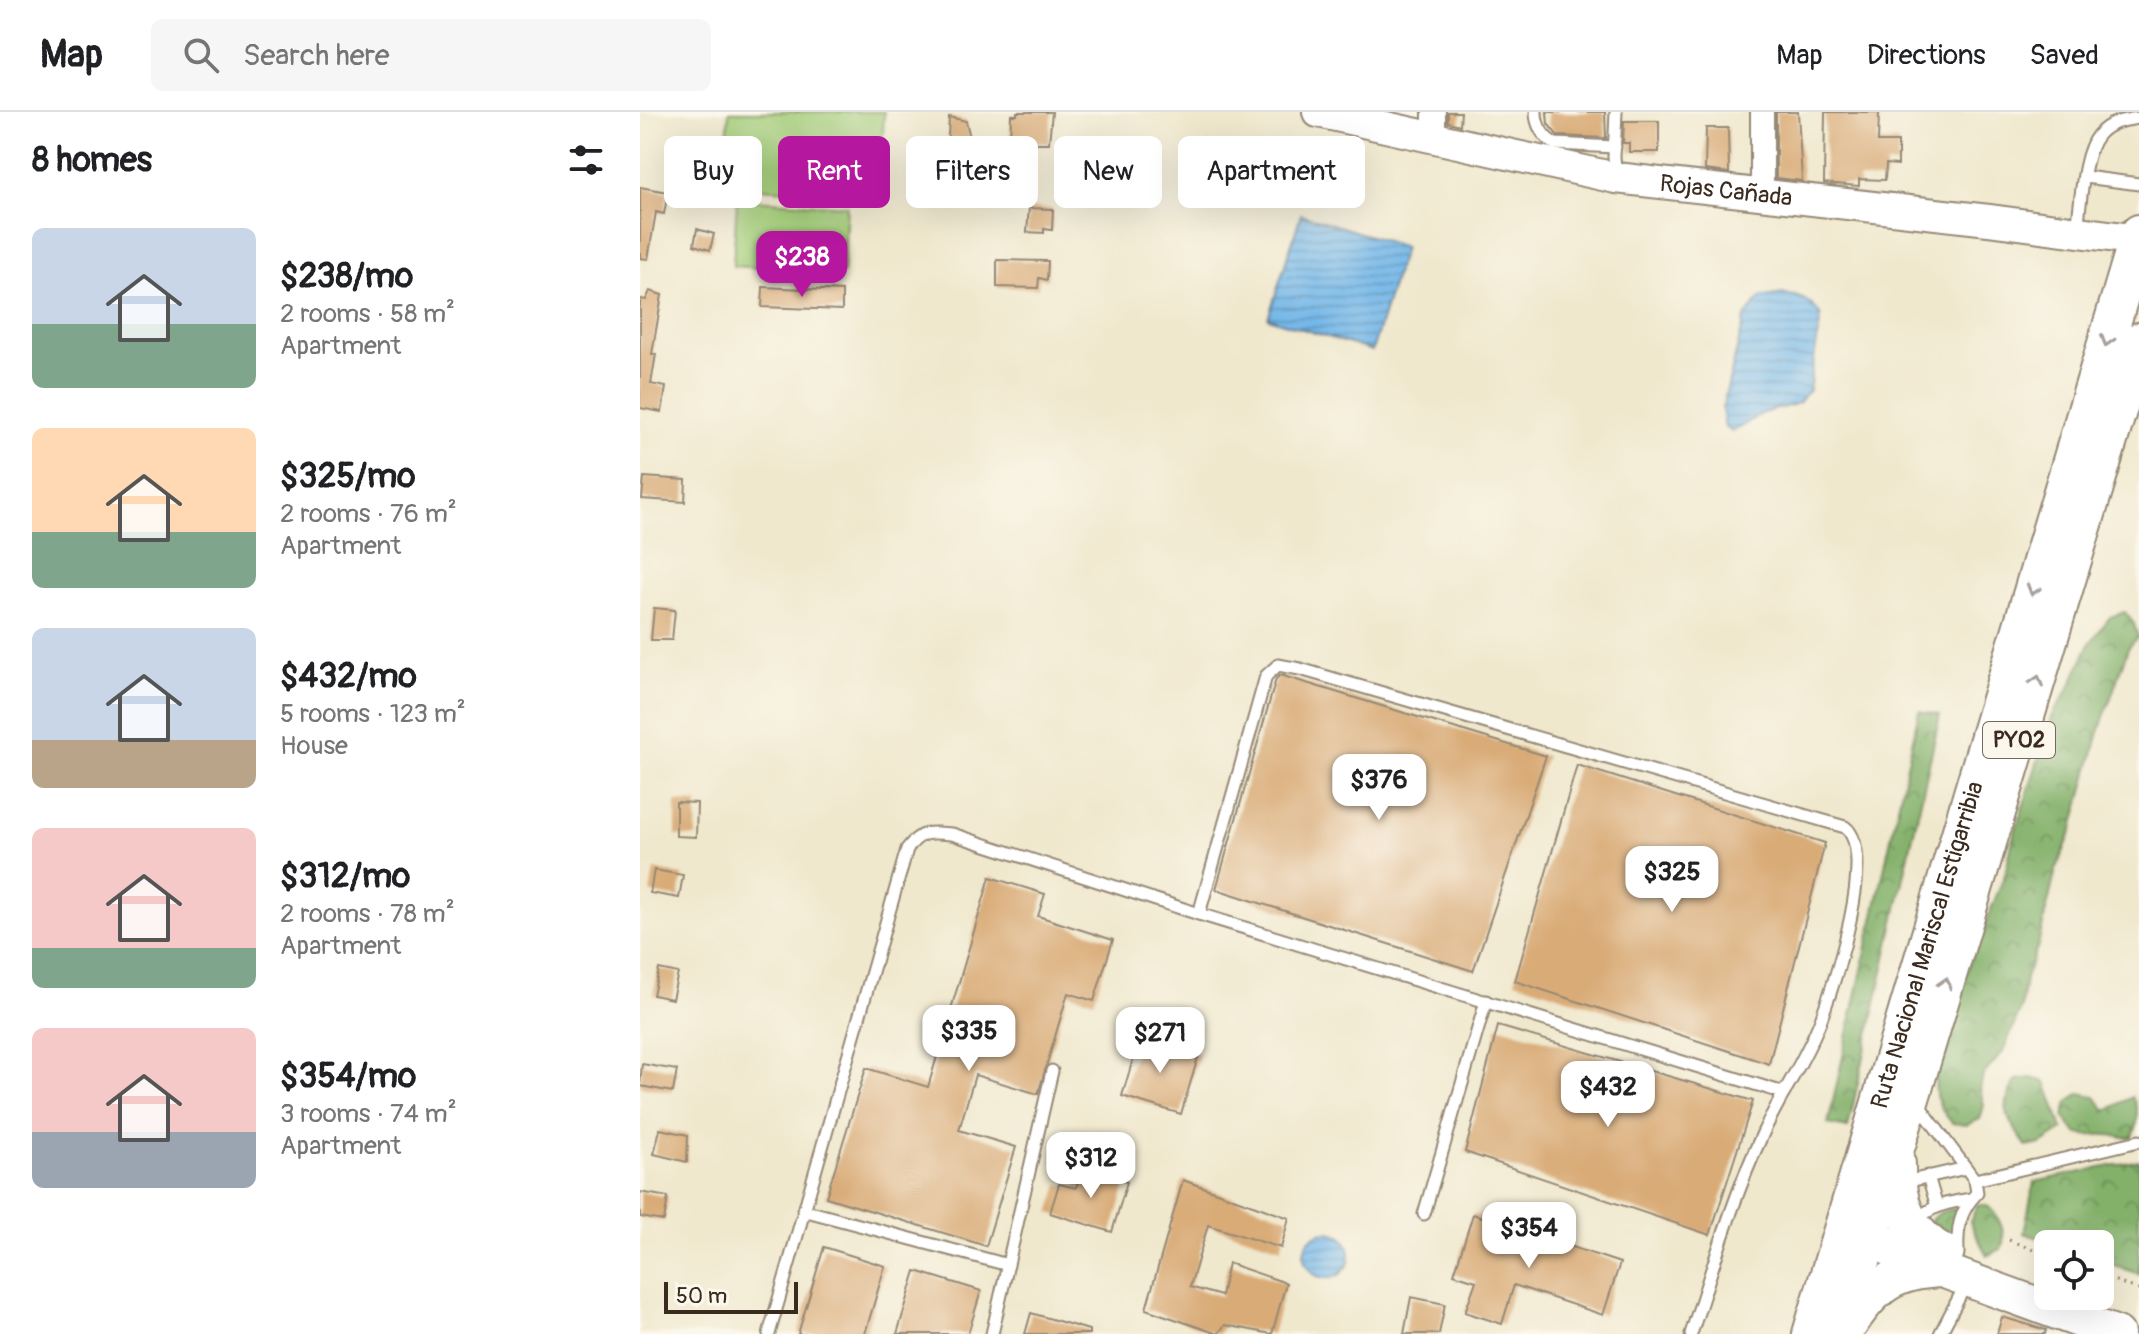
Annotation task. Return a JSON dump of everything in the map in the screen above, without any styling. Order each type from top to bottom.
[{"type":"highway","name":"Ruta Nacional Mariscal Estigarribia","points":[[1811,1334],[2138,237]]},
{"type":"highway","name":"Ruta Nacional Mariscal Estigarribia","points":[[1841,1334],[2139,341]]},
{"type":"highway","points":[[2108,448],[2139,401]]},
{"type":"highway","points":[[1822,1334],[1842,1264],[1850,1250],[1872,1234],[1864,1200],[1867,1178],[1911,1032],[1918,980]]},
{"type":"highway","points":[[1841,1334],[1876,1289],[1942,1249],[1899,1196],[1898,1138]]},
{"type":"main road","name":"Rojas Cañada","points":[[1318,112],[1434,125],[1616,178],[2138,237]]},
{"type":"main road","points":[[1872,1234],[1887,1234],[1942,1249],[2034,1287]]},
{"type":"main road","points":[[1942,1249],[2117,1334]]},
{"type":"main road","points":[[2091,1310],[2139,1329]]},
{"type":"street","points":[[1762,112],[1762,194]]},
{"type":"lane","points":[[1536,112],[1541,131],[1555,144],[1615,147]]},
{"type":"lane","points":[[1616,112],[1616,178]]},
{"type":"lane","points":[[2077,232],[2089,153],[2098,134],[2118,120],[2139,118]]},
{"type":"lane","points":[[2085,177],[2139,184]]},
{"type":"lane","points":[[1199,914],[1266,676],[1278,665],[1845,827],[1855,839],[1858,857],[1849,929],[1820,1020],[1763,1133],[1691,1334]]},
{"type":"lane","points":[[769,1334],[907,849],[916,838],[930,832],[952,834],[1199,914],[1784,1093]]},
{"type":"lane","points":[[1424,1214],[1486,1001]]},
{"type":"lane","points":[[992,1334],[1052,1071]]},
{"type":"lane","points":[[1911,1095],[1975,1180],[1977,1193],[1966,1203],[1957,1227],[1942,1249]]},
{"type":"lane","points":[[1975,1180],[2139,1141]]},
{"type":"lane","points":[[1942,1249],[1906,1203],[1905,1187],[1914,1180],[1966,1168]]},
{"type":"lane","points":[[1928,1176],[1942,1249],[1940,1334]]},
{"type":"lane","points":[[1942,1249],[1971,1199]]},
{"type":"lane","points":[[803,1210],[1008,1265]]},
{"type":"path","points":[[2009,1240],[2034,1250]]},
{"type":"path","points":[[2114,1280],[2139,1290]]},
{"type":"green space","points":[[729,112],[884,112],[883,136],[778,136],[778,189],[762,188],[762,136],[727,136]]},
{"type":"green space","points":[[762,201],[778,202],[778,208],[847,208],[843,273],[733,266],[736,208],[762,208]]},
{"type":"green space","points":[[2125,612],[2134,624],[2138,637],[2128,648],[2099,732],[2073,828],[2056,870],[2038,945],[2025,978],[2021,1008],[2003,1052],[1983,1075],[1980,1089],[1984,1105],[1980,1119],[1967,1125],[1952,1123],[1936,1096],[1935,1075],[1969,965],[2005,874],[2013,838],[2052,717],[2090,643],[2110,617]]},
{"type":"green space","points":[[1919,711],[1940,715],[1848,1128],[1828,1124]]},
{"type":"green space","points":[[2031,1078],[2046,1082],[2063,1130],[2041,1144],[2027,1147],[2011,1122],[2006,1107],[2017,1080]]},
{"type":"green space","points":[[2081,1093],[2096,1097],[2106,1111],[2132,1097],[2137,1117],[2132,1138],[2086,1136],[2074,1131],[2064,1116],[2068,1102]]},
{"type":"green space","points":[[2139,1160],[2139,1274],[2114,1265],[2114,1230],[2034,1230],[2034,1237],[2024,1233],[2034,1182]]},
{"type":"green space","points":[[1977,1205],[1986,1205],[1991,1209],[2003,1231],[2001,1249],[1987,1256],[1970,1222]]},
{"type":"green space","points":[[1954,1209],[1955,1241],[1930,1223],[1937,1214]]},
{"type":"water","points":[[1301,214],[1404,247],[1372,351],[1268,318]]},
{"type":"water","points":[[1783,294],[1805,300],[1821,316],[1809,390],[1799,403],[1763,413],[1732,432],[1725,427],[1722,409],[1745,317],[1760,298]]},
{"type":"water","points":[[1327,1232],[1343,1239],[1350,1255],[1343,1271],[1327,1278],[1311,1271],[1304,1255],[1311,1239]]},
{"type":"building","points":[[1017,112],[1052,112],[1049,143],[1038,143],[1038,136],[1010,136],[1011,115],[1017,115]]},
{"type":"building","points":[[1448,112],[1461,112],[1460,125],[1448,122]]},
{"type":"building","points":[[1547,112],[1605,112],[1606,138],[1558,136],[1548,124]]},
{"type":"building","points":[[1776,112],[1798,112],[1802,181],[1776,178]]},
{"type":"building","points":[[1825,112],[1879,112],[1878,142],[1898,142],[1898,165],[1886,164],[1885,180],[1859,179],[1859,186],[1824,183]]},
{"type":"building","points":[[949,117],[966,121],[970,136],[948,136]]},
{"type":"building","points":[[1624,121],[1659,121],[1659,152],[1629,152],[1629,143],[1623,143]]},
{"type":"building","points":[[1706,128],[1728,128],[1729,173],[1705,170]]},
{"type":"building","points":[[640,187],[664,191],[665,208],[664,214],[656,212],[648,259],[640,258]]},
{"type":"building","points":[[1029,208],[1053,209],[1052,230],[1027,232]]},
{"type":"building","points":[[697,229],[714,234],[710,250],[694,245]]},
{"type":"building","points":[[997,260],[1048,261],[1047,280],[1039,278],[1038,288],[997,287]]},
{"type":"building","points":[[763,287],[842,291],[842,310],[762,307]]},
{"type":"building","points":[[650,291],[662,295],[652,354],[656,354],[651,384],[666,387],[662,412],[640,408],[640,299],[646,300]]},
{"type":"building","points":[[644,477],[686,480],[685,502],[642,499]]},
{"type":"building","points":[[654,608],[675,610],[672,640],[651,640]]},
{"type":"building","points":[[1280,675],[1546,756],[1473,971],[1216,889],[1276,679]]},
{"type":"building","points":[[1577,765],[1825,843],[1769,1064],[1515,981]]},
{"type":"building","points":[[676,802],[697,803],[696,837],[676,836]]},
{"type":"building","points":[[654,870],[683,875],[679,898],[650,893]]},
{"type":"building","points":[[990,877],[1045,894],[1038,916],[1113,940],[1094,1001],[1068,993],[1038,1094],[975,1075],[959,1130],[1016,1147],[986,1246],[826,1197],[866,1068],[928,1087]]},
{"type":"building","points":[[659,969],[678,973],[672,999],[653,995]]},
{"type":"building","points":[[1498,1026],[1753,1101],[1710,1235],[1465,1152]]},
{"type":"building","points":[[1140,1036],[1199,1054],[1181,1114],[1122,1096]]},
{"type":"building","points":[[642,1064],[677,1070],[673,1092],[640,1086]]},
{"type":"building","points":[[660,1129],[688,1135],[687,1162],[654,1154]]},
{"type":"building","points":[[1082,1169],[1127,1182],[1112,1232],[1050,1213],[1059,1184],[1076,1188]]},
{"type":"building","points":[[1183,1180],[1289,1218],[1281,1248],[1208,1225],[1190,1287],[1221,1296],[1228,1263],[1286,1283],[1272,1334],[1225,1325],[1218,1334],[1146,1309]]},
{"type":"building","points":[[640,1192],[668,1197],[664,1221],[640,1217]]},
{"type":"building","points":[[1473,1214],[1620,1263],[1603,1315],[1514,1285],[1502,1324],[1465,1312],[1476,1281],[1454,1274]]},
{"type":"building","points":[[824,1247],[885,1266],[865,1334],[798,1334]]},
{"type":"building","points":[[916,1271],[981,1291],[968,1334],[897,1334]]},
{"type":"building","points":[[1411,1297],[1445,1304],[1439,1334],[1404,1334]]},
{"type":"building","points":[[1031,1313],[1089,1330],[1089,1334],[1025,1334]]},
{"type":"building","points":[[2002,1317],[2046,1330],[2045,1334],[1997,1334]]}]
